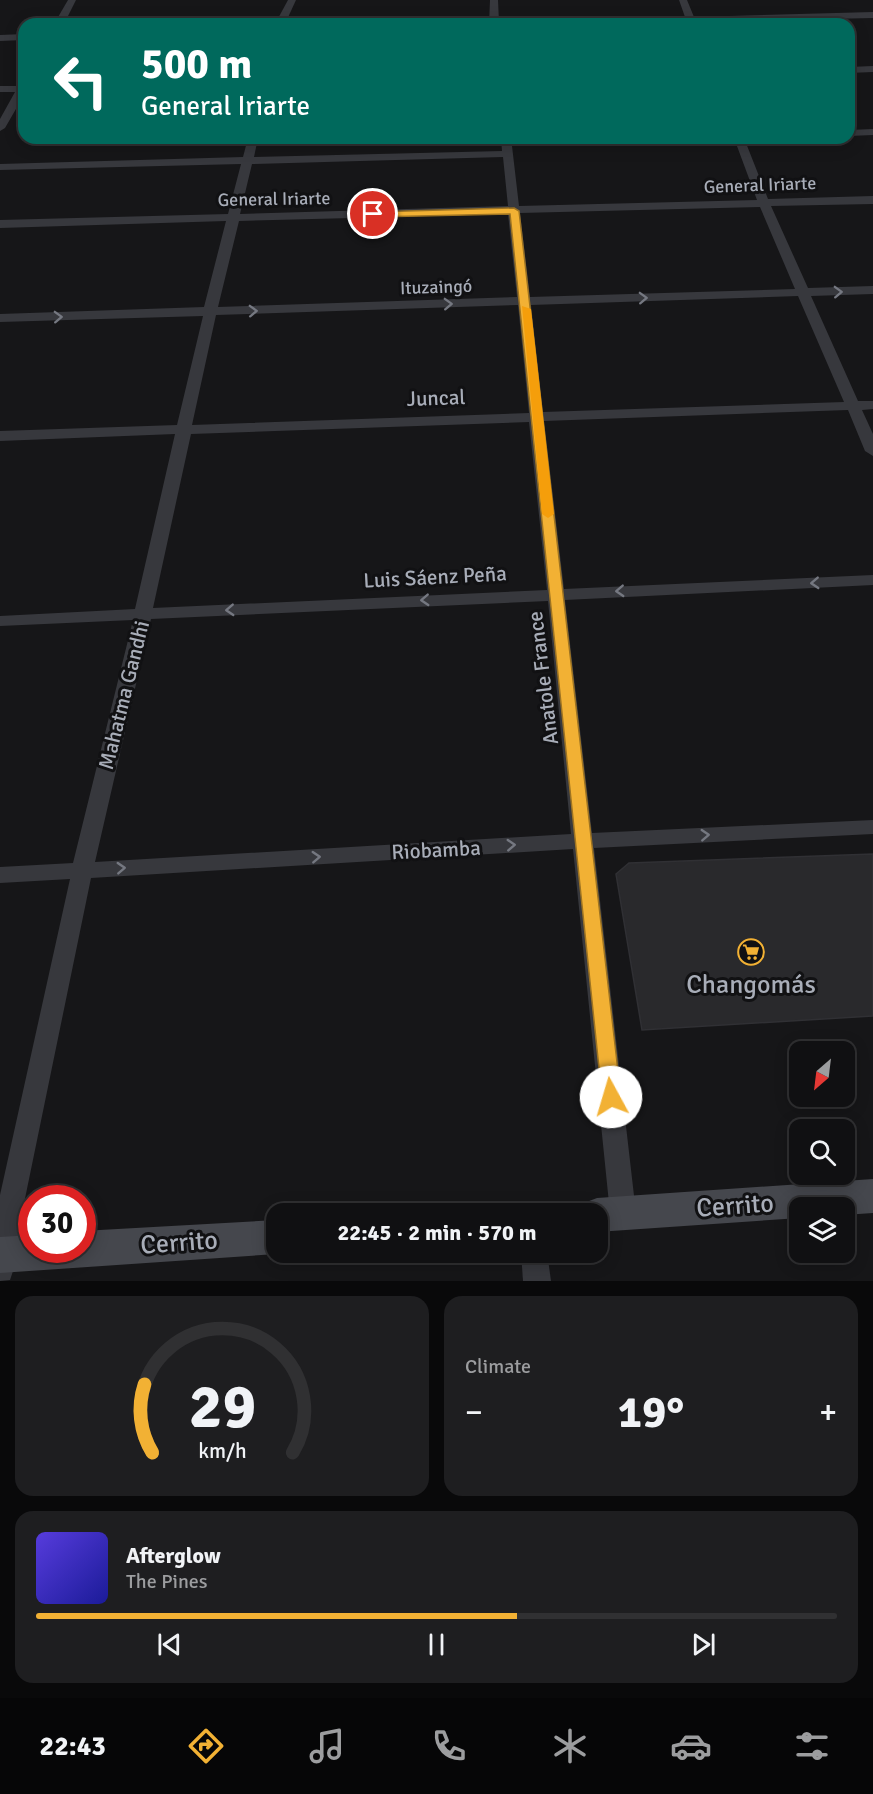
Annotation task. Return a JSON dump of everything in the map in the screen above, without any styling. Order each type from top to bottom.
[{"type":"main road","name":"Cerrito","points":[[610,1214],[873,1197]]},
{"type":"main road","name":"Cerrito","points":[[96,1249],[266,1238]]},
{"type":"main road","name":"Cerrito","points":[[1,1260],[18,1258]]},
{"type":"street","points":[[62,18],[72,0]]},
{"type":"street","points":[[283,18],[292,0]]},
{"type":"street","points":[[494,0],[494,18]]},
{"type":"street","points":[[683,0],[691,18]]},
{"type":"street","points":[[782,18],[873,15]]},
{"type":"street","points":[[0,38],[18,37]]},
{"type":"street","points":[[855,70],[873,69]]},
{"type":"street","points":[[0,89],[18,88]]},
{"type":"street","points":[[0,128],[18,98]]},
{"type":"street","points":[[855,133],[873,132]]},
{"type":"street","name":"Mahatma Gandhi","points":[[1,1260],[82,871],[143,614],[210,312],[252,144]]},
{"type":"street","points":[[0,166],[248,160],[529,144]]},
{"type":"street","points":[[741,144],[764,203],[873,450]]},
{"type":"street","name":"Anatole France","points":[[507,145],[585,841],[610,1214]]},
{"type":"street","name":"General Iriarte","points":[[0,224],[873,200]]},
{"type":"street","name":"Ituzaingó","points":[[0,318],[873,291]]},
{"type":"street","name":"Juncal","points":[[0,436],[538,415],[873,405]]},
{"type":"street","name":"Luis Sáenz Peña","points":[[0,621],[873,580]]},
{"type":"street","name":"Riobamba","points":[[0,875],[585,841],[873,827]]},
{"type":"street","points":[[535,1263],[537,1281]]},
{"type":"building","points":[[873,854],[873,1016],[642,1030],[616,874],[629,863]]},
{"type":"slow traffic","points":[[526,309],[548,514]]},
{"type":"place","name":"Changomás","points":[[751,952]]},
{"type":"route","points":[[373,214],[514,211],[536,393],[611,1097]]}]
